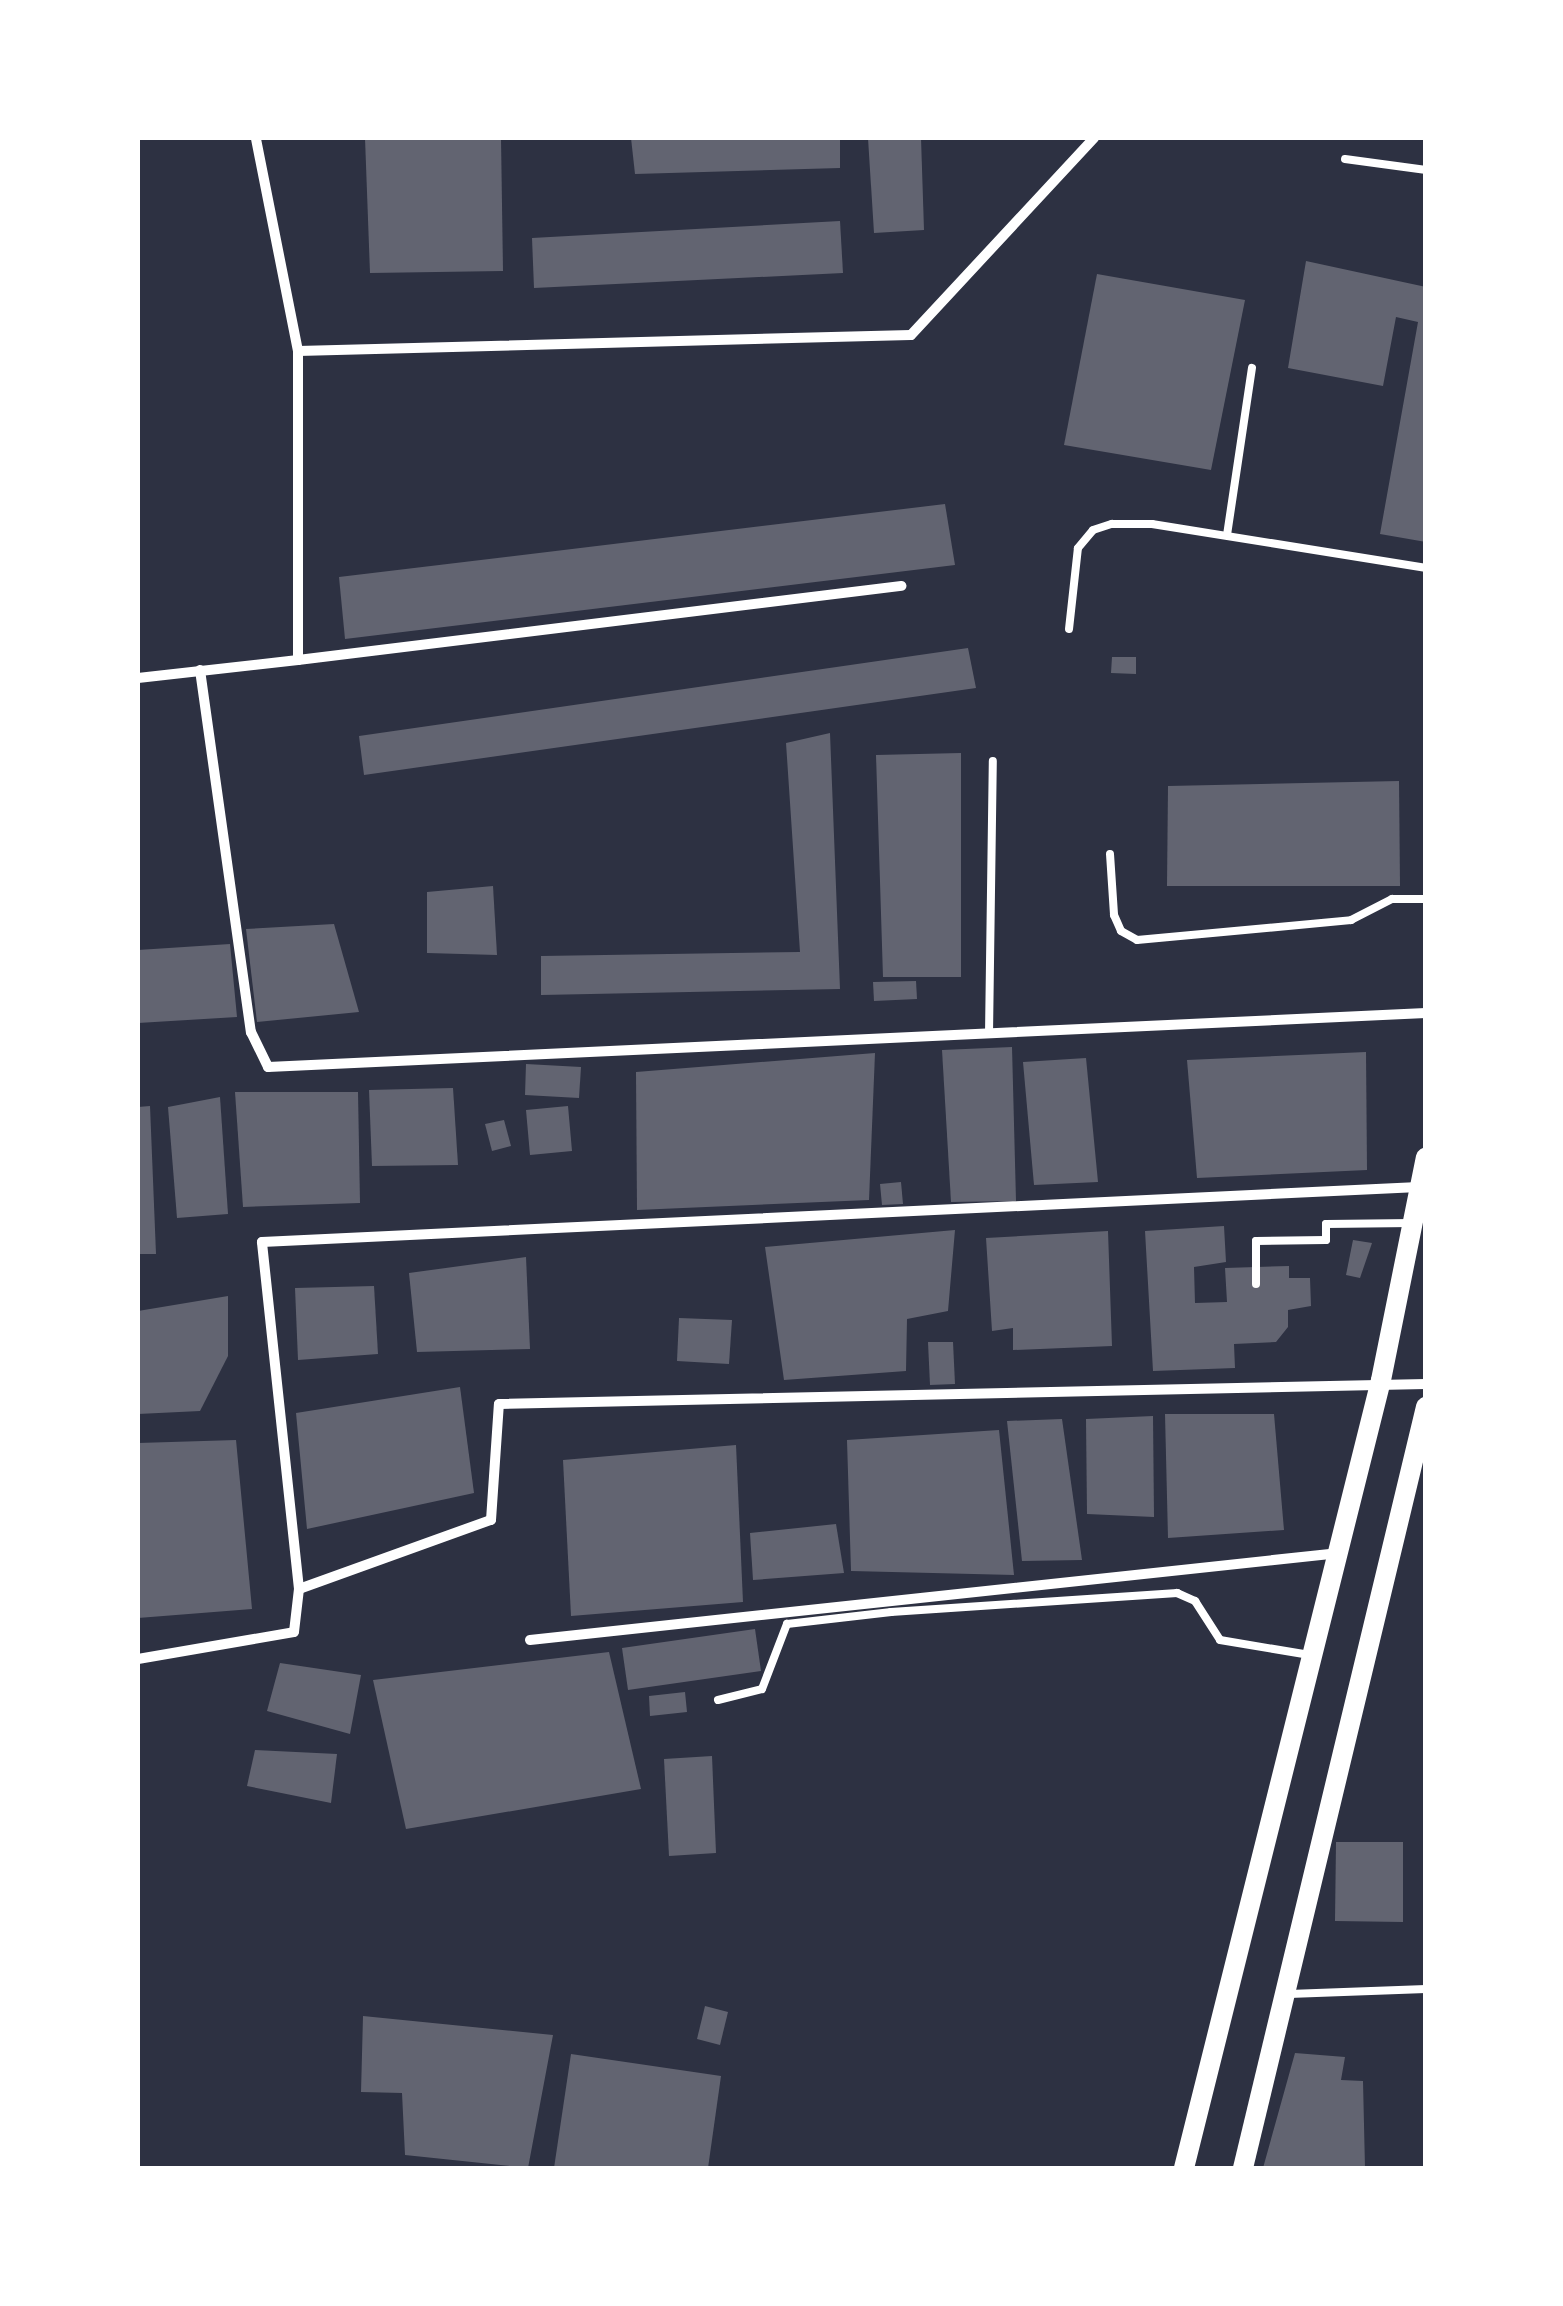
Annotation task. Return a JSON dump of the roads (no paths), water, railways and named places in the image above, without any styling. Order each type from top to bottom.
[{"type":"main road","points":[[1184,2168],[1381,1380],[1426,1157]]},
{"type":"main road","points":[[1243,2168],[1426,1407]]},
{"type":"street","points":[[256,138],[298,351],[298,660]]},
{"type":"street","points":[[298,351],[912,335],[1094,138]]},
{"type":"street","points":[[138,678],[901,586]]},
{"type":"street","points":[[200,670],[251,1032],[268,1067],[1426,1013]]},
{"type":"street","points":[[138,1660],[294,1632],[299,1589],[262,1242],[1420,1186]]},
{"type":"street","points":[[299,1589],[491,1520],[499,1404],[1381,1380],[1426,1384]]},
{"type":"street","points":[[530,1640],[1339,1553]]},
{"type":"lane","points":[[1345,158],[1426,170]]},
{"type":"lane","points":[[1227,535],[1252,368]]},
{"type":"lane","points":[[1069,629],[1073,568],[1092,530],[1152,524],[1426,568]]},
{"type":"lane","points":[[989,1034],[993,761]]},
{"type":"lane","points":[[1110,854],[1114,915],[1122,931],[1136,940],[1350,920],[1392,899],[1426,900]]},
{"type":"lane","points":[[1256,1284],[1256,1241],[1326,1240],[1326,1224],[1412,1223]]},
{"type":"lane","points":[[718,1700],[762,1690],[787,1624],[892,1612],[1176,1593],[1195,1601],[1220,1640],[1312,1655]]},
{"type":"lane","points":[[1285,1994],[1426,1989]]}]
